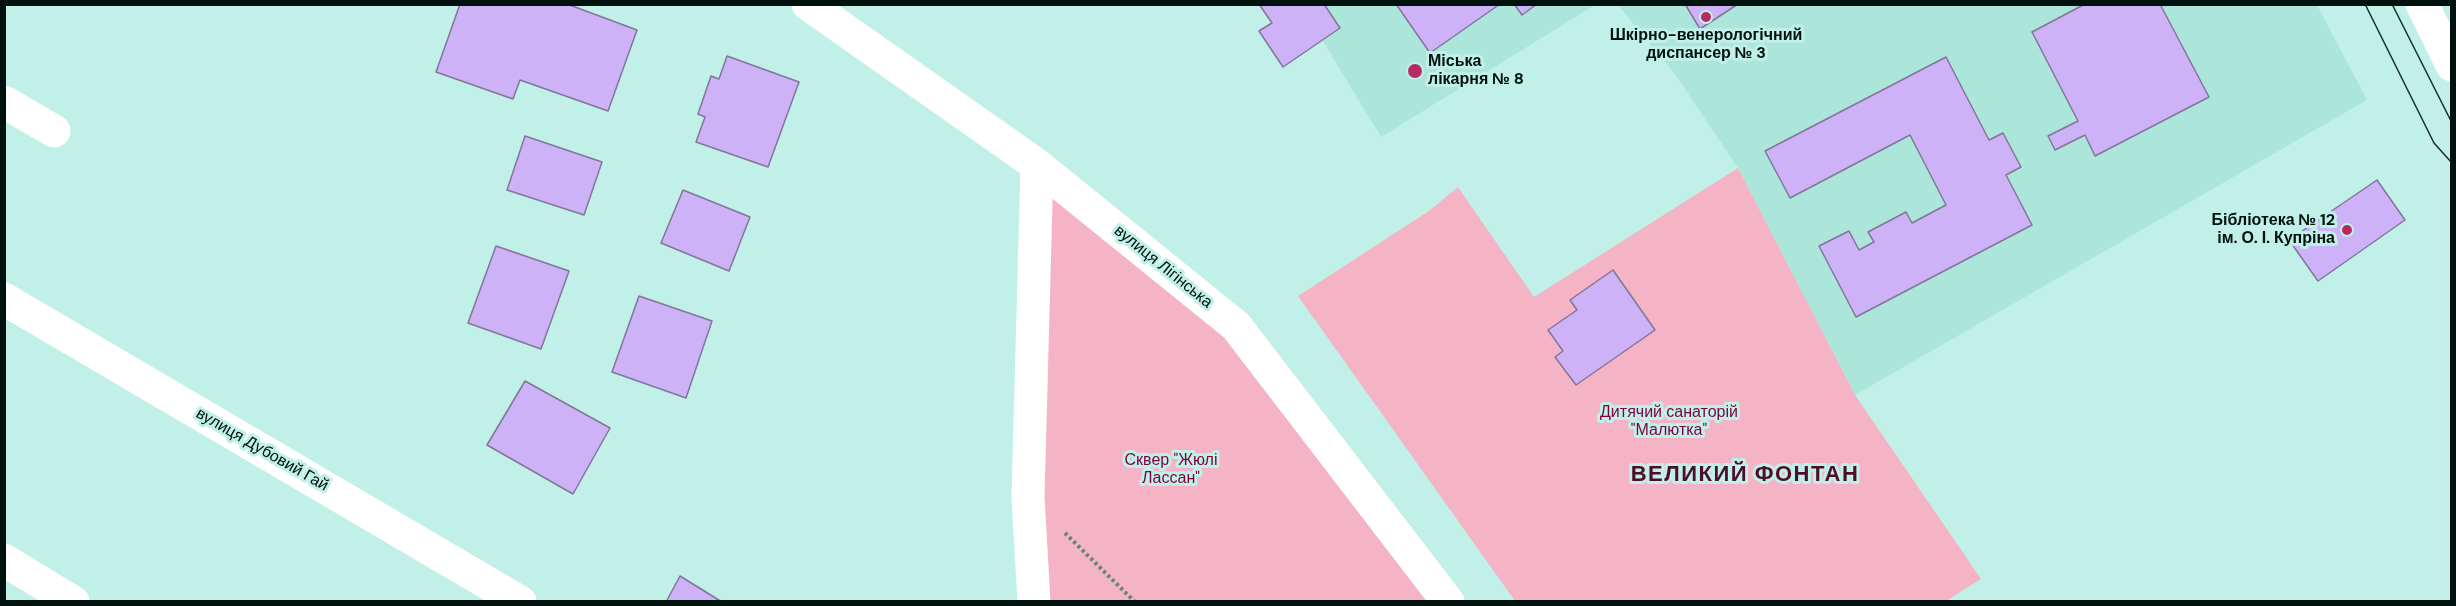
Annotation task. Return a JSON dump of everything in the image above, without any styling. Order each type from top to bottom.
[{"type":"street","points":[[2422,4],[2451,65]]},
{"type":"street","name":"вулиця Лігінська","points":[[819,7],[1037,165],[1236,326],[1448,602]]},
{"type":"street","points":[[4,102],[54,131]]},
{"type":"street","points":[[1034,602],[1028,497],[1037,165]]},
{"type":"street","name":"вулиця Дубовий Гай","points":[[4,299],[520,602]]},
{"type":"street","points":[[4,560],[73,602]]},
{"type":"path","points":[[1028,497],[1135,602]]},
{"type":"shaded area","name":"Міська лікарня № 8","points":[[1301,5],[1595,5],[1381,137]]},
{"type":"shaded area","points":[[1618,5],[2317,5],[2367,100],[1855,395],[1738,168],[1675,74]]},
{"type":"green space","name":"Дитячий санаторій \"Малютка\"","points":[[1738,168],[1855,395],[1981,579],[1946,601],[1515,601],[1298,296],[1429,211],[1458,187],[1534,297]]},
{"type":"green space","name":"Сквер \"Жюлі Лассан\"","points":[[1034,172],[1231,331],[1436,601],[1042,601]]},
{"type":"building","points":[[460,4],[567,4],[637,30],[608,111],[520,80],[513,99],[436,72]]},
{"type":"building","points":[[1259,4],[1324,4],[1340,28],[1283,67],[1259,31],[1272,23]]},
{"type":"building","points":[[1396,4],[1500,4],[1430,53]]},
{"type":"building","points":[[1514,4],[1537,4],[1522,15]]},
{"type":"building","name":"Шкірно-венерологічний диспансер № 3","points":[[1685,4],[1738,4],[1700,29]]},
{"type":"building","points":[[2085,4],[2163,4],[2161,6],[2209,97],[2095,156],[2085,135],[2055,150],[2048,136],[2078,121],[2032,32]]},
{"type":"building","points":[[727,56],[799,82],[768,167],[696,142],[705,117],[698,114],[711,76],[719,79]]},
{"type":"building","points":[[1946,57],[1989,140],[2003,133],[2021,167],[2006,175],[2032,225],[1856,317],[1819,246],[1849,231],[1859,250],[1874,242],[1868,232],[1906,212],[1912,223],[1946,205],[1910,135],[1790,198],[1765,151]]},
{"type":"building","points":[[525,136],[602,162],[584,215],[507,190]]},
{"type":"building","name":"Бібліотека № 12 ім. О. І. Купріна","points":[[2377,180],[2405,220],[2318,281],[2289,240]]},
{"type":"building","points":[[683,190],[750,217],[729,271],[661,243]]},
{"type":"building","points":[[496,246],[569,271],[541,349],[468,323]]},
{"type":"building","points":[[1613,270],[1655,330],[1576,385],[1555,357],[1563,351],[1548,330],[1577,310],[1570,300]]},
{"type":"building","points":[[639,296],[712,321],[686,398],[612,372]]},
{"type":"building","points":[[525,381],[610,428],[573,494],[487,445]]},
{"type":"building","points":[[680,576],[722,602],[666,602]]},
{"type":"tram line","points":[[2365,4],[2434,143],[2452,163]]},
{"type":"tram line","points":[[2392,4],[2452,123]]},
{"type":"place","name":"Шкірно-венерологічний диспансер № 3","points":[[1706,17]]},
{"type":"place","name":"Міська лікарня № 8","points":[[1415,71]]},
{"type":"place","name":"Бібліотека № 12 ім. О. І. Купріна","points":[[2347,230]]},
{"type":"district","name":"ВЕЛИКИЙ ФОНТАН","points":[[1745,475]]}]
